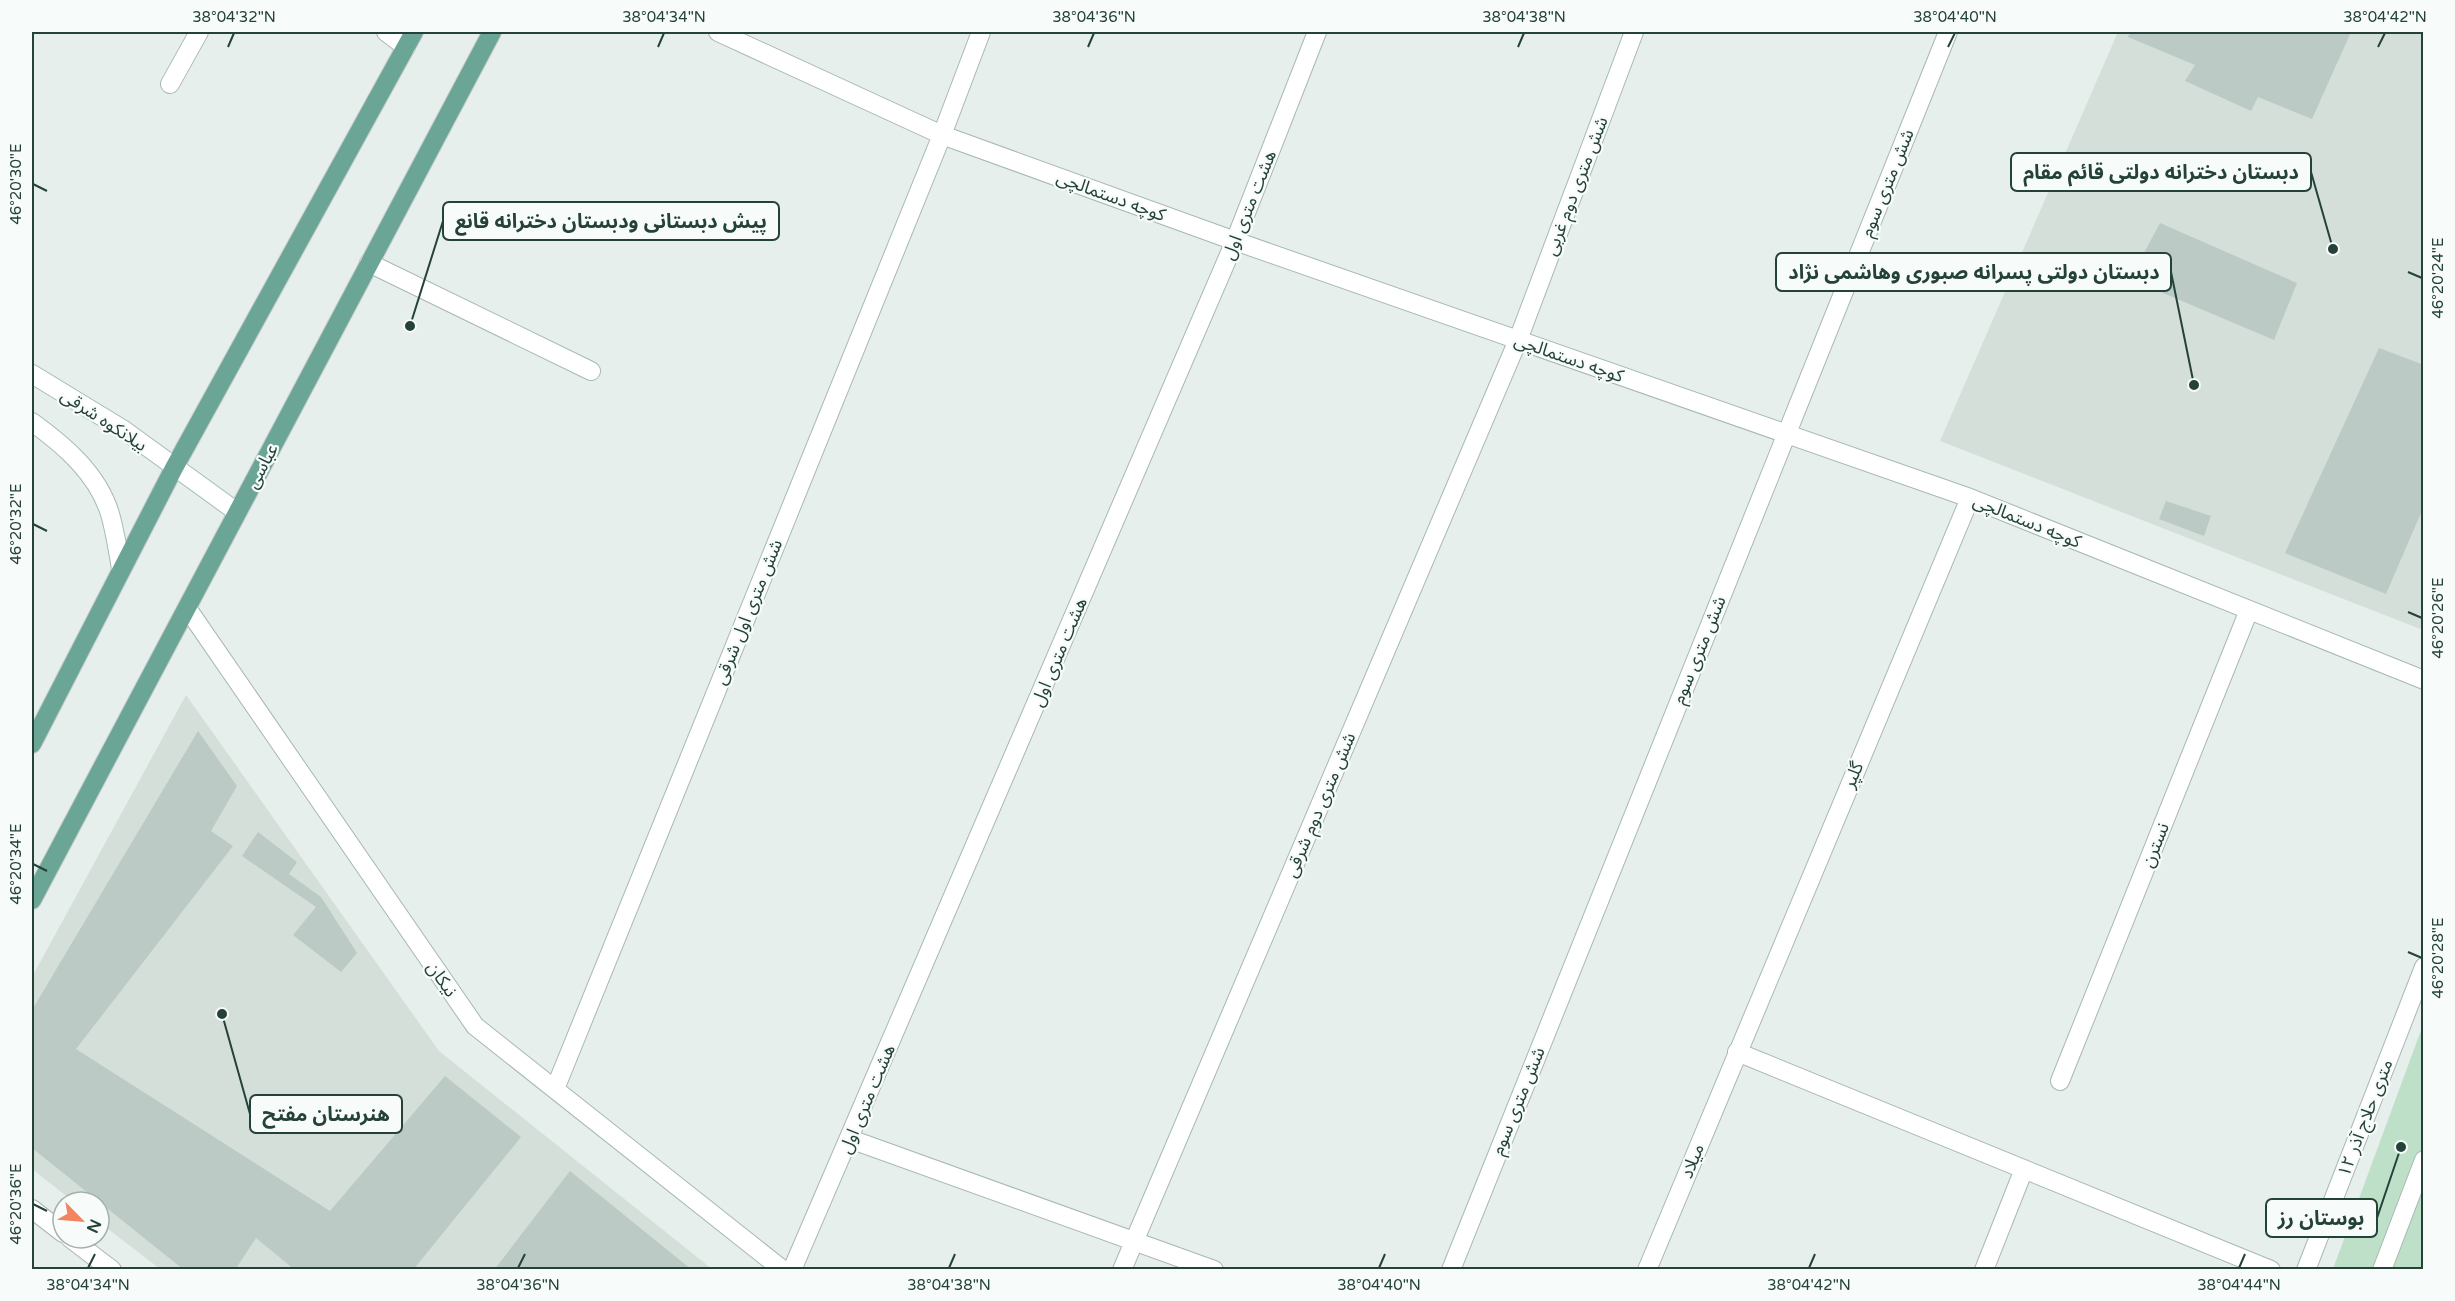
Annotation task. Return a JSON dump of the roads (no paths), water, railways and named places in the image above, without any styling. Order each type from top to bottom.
[{"type":"main road","name":"عباسى","points":[[32,900],[492,32]]},
{"type":"main road","points":[[32,744],[174,468],[410,39]]},
{"type":"street","points":[[170,84],[199,32]]},
{"type":"street","points":[[386,32],[410,39]]},
{"type":"street","name":"کوچه دستمالچی","points":[[718,32],[942,135],[1235,241],[1970,498],[2424,680]]},
{"type":"street","name":"شش متری اول شرقی","points":[[555,1089],[942,135],[981,32]]},
{"type":"street","name":"هشت متری اول","points":[[792,1269],[850,1139],[1235,241],[1317,32]]},
{"type":"street","name":"شش متری دوم غربی","points":[[1518,340],[1634,32]]},
{"type":"street","name":"شش متری سوم","points":[[1451,1269],[1948,32]]},
{"type":"street","points":[[369,263],[591,371]]},
{"type":"street","name":"شش متری دوم شرقی","points":[[1122,1269],[1518,340]]},
{"type":"street","name":"بیلانکوه شرقی","points":[[32,374],[124,430],[237,512]]},
{"type":"street","points":[[32,422],[81,464],[99,489],[110,513],[122,569]]},
{"type":"street","name":"گلپر","points":[[1737,1052],[1970,498]]},
{"type":"street","name":"نیکان","points":[[187,608],[475,1026],[783,1269]]},
{"type":"street","name":"نسترن","points":[[2060,1081],[2249,610]]},
{"type":"street","name":"۱۲ متری حلاج آذر","points":[[2306,1269],[2424,967]]},
{"type":"street","points":[[1737,1052],[2271,1269]]},
{"type":"street","name":"میلاد","points":[[1647,1269],[1737,1052]]},
{"type":"street","points":[[850,1139],[1214,1269]]},
{"type":"street","points":[[2382,1269],[2424,1160]]},
{"type":"street","points":[[1984,1269],[2024,1169]]},
{"type":"street","points":[[32,1209],[51,1224]]},
{"type":"street","points":[[86,1250],[112,1269]]},
{"type":"place","name":"دبستان دخترانه دولتی قائم مقام","points":[[2333,249]]},
{"type":"place","name":"پیش دبستانی ودبستان دخترانه قانع","points":[[410,326]]},
{"type":"place","name":"دبستان دولتی پسرانه صبوری وهاشمی نژاد","points":[[2194,385]]},
{"type":"place","name":"هنرستان مفتح","points":[[222,1014]]},
{"type":"place","name":"بوستان رز","points":[[2401,1147]]}]
